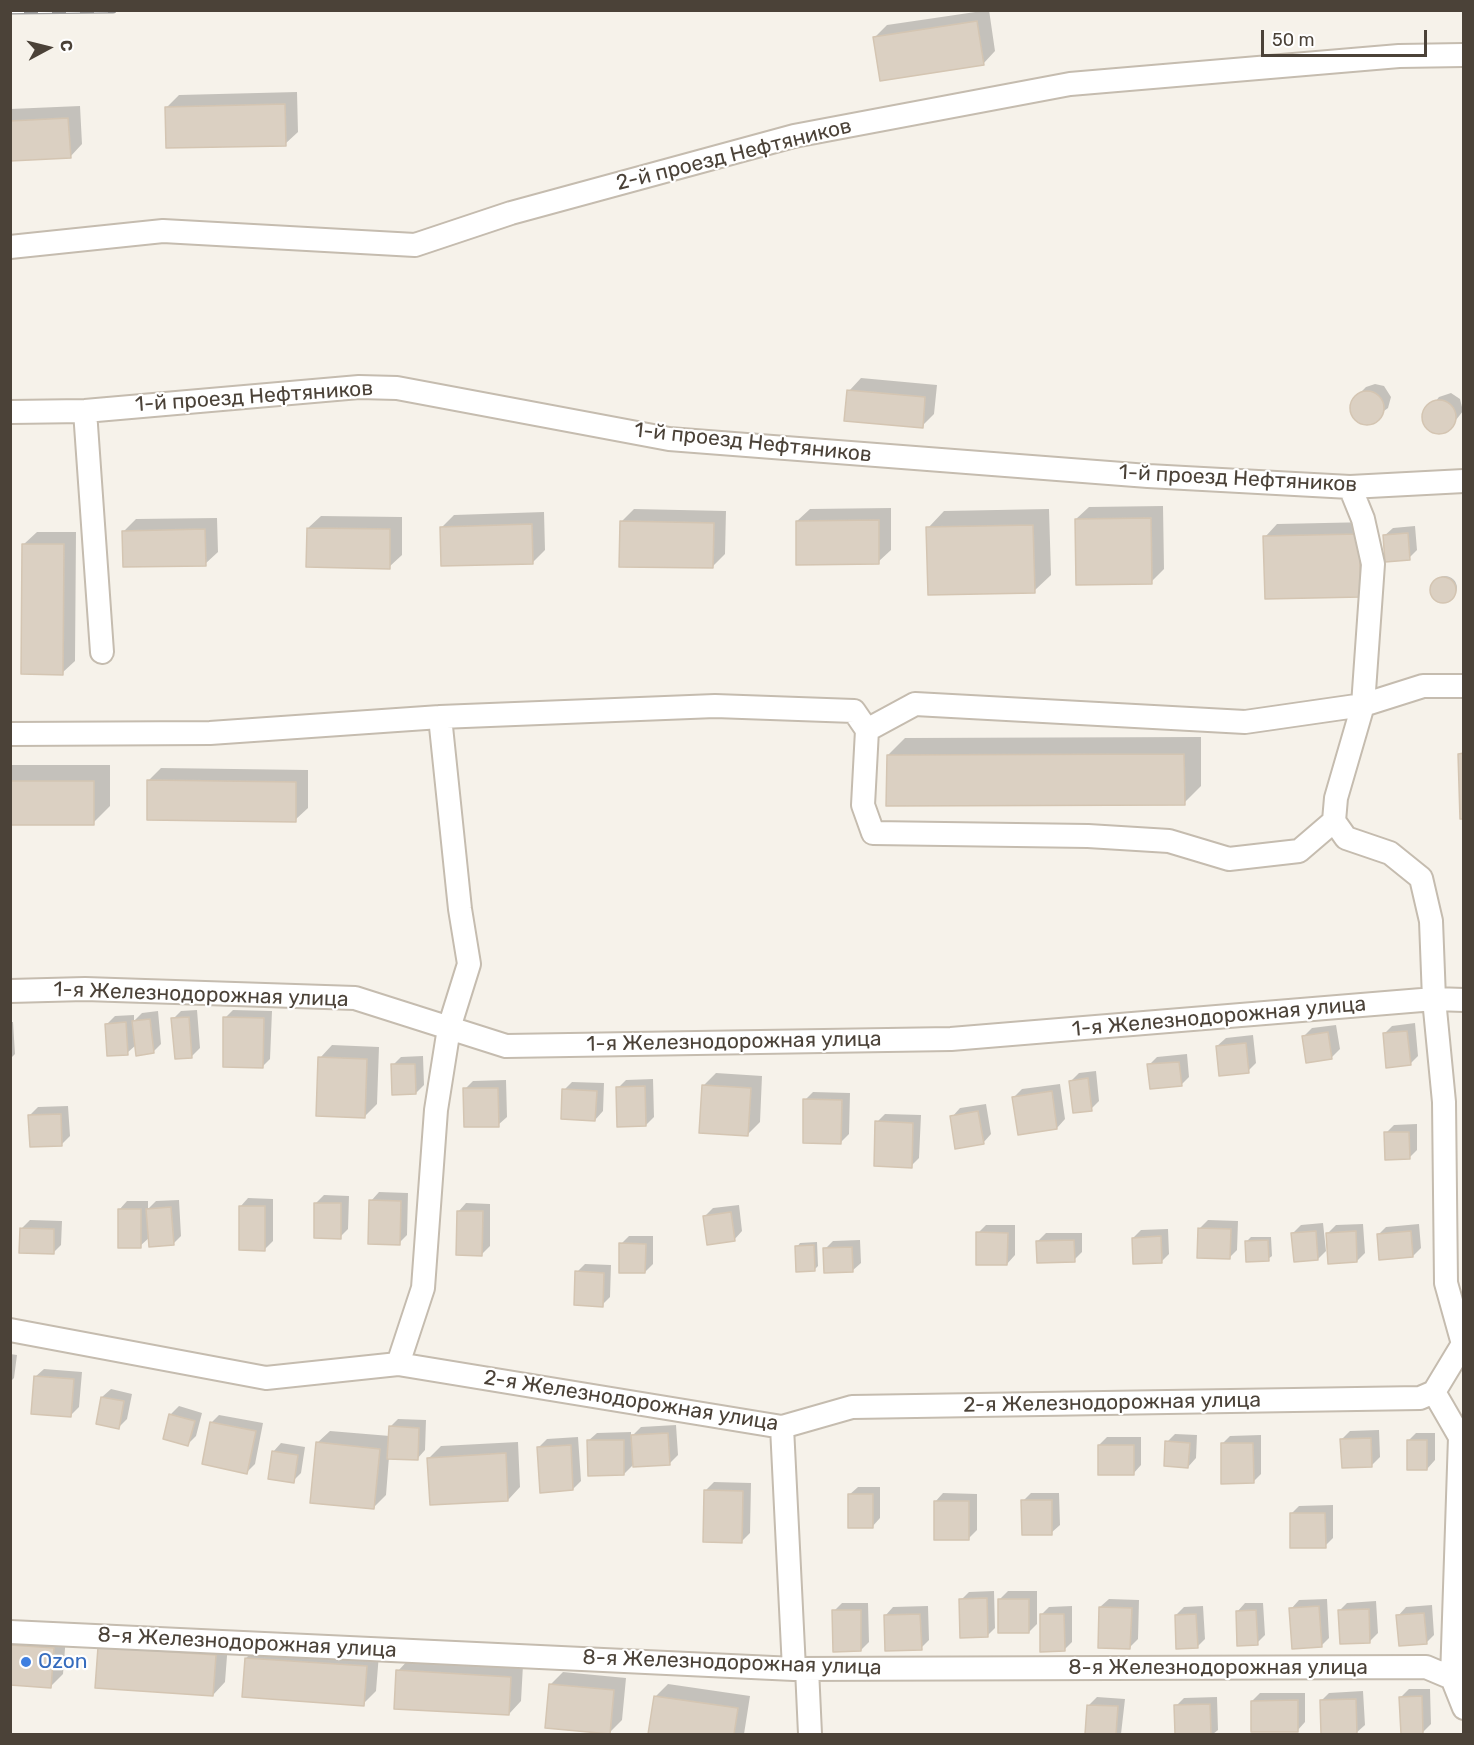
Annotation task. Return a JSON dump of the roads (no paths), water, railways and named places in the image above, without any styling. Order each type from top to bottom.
[{"type":"street","name":"2-й проезд Нефтяников","points":[[10,247],[163,231],[416,244],[511,213],[794,136],[1070,84],[1399,56],[1464,55]]},
{"type":"street","name":"1-й проезд Нефтяников","points":[[10,412],[85,411],[359,387],[397,388],[669,439],[1148,476],[1350,487],[1464,481]]},
{"type":"street","points":[[85,411],[102,652]]},
{"type":"street","points":[[1350,487],[1363,519],[1373,564],[1364,705],[1336,798],[1334,821],[1346,838],[1390,853],[1421,878],[1431,921],[1434,999],[1444,1102],[1446,1282],[1463,1344],[1434,1392],[1460,1437],[1452,1678],[1464,1708]]},
{"type":"street","points":[[867,730],[915,704],[1245,722],[1364,705],[1423,686],[1464,686]]},
{"type":"street","points":[[10,734],[210,734],[440,717],[715,706],[854,711],[867,730],[863,805],[873,833],[1088,836],[1169,841],[1229,859],[1299,851],[1334,821]]},
{"type":"street","points":[[398,1364],[423,1288],[436,1110],[449,1028],[470,964],[460,909],[440,717]]},
{"type":"street","name":"1-я Железнодорожная улица","points":[[10,991],[85,989],[355,998],[506,1046],[951,1039],[1434,999],[1464,1000]]},
{"type":"street","name":"2-я Железнодорожная улица","points":[[10,1330],[266,1378],[398,1364],[782,1427],[852,1407],[1420,1398],[1434,1392]]},
{"type":"street","points":[[782,1427],[800,1669],[810,1734]]},
{"type":"street","name":"8-я Железнодорожная улица","points":[[10,1632],[800,1669],[1426,1667],[1452,1678]]},
{"type":"railway","points":[[10,11],[113,10]]},
{"type":"place","name":"Ozon","points":[[26,1662]]}]
